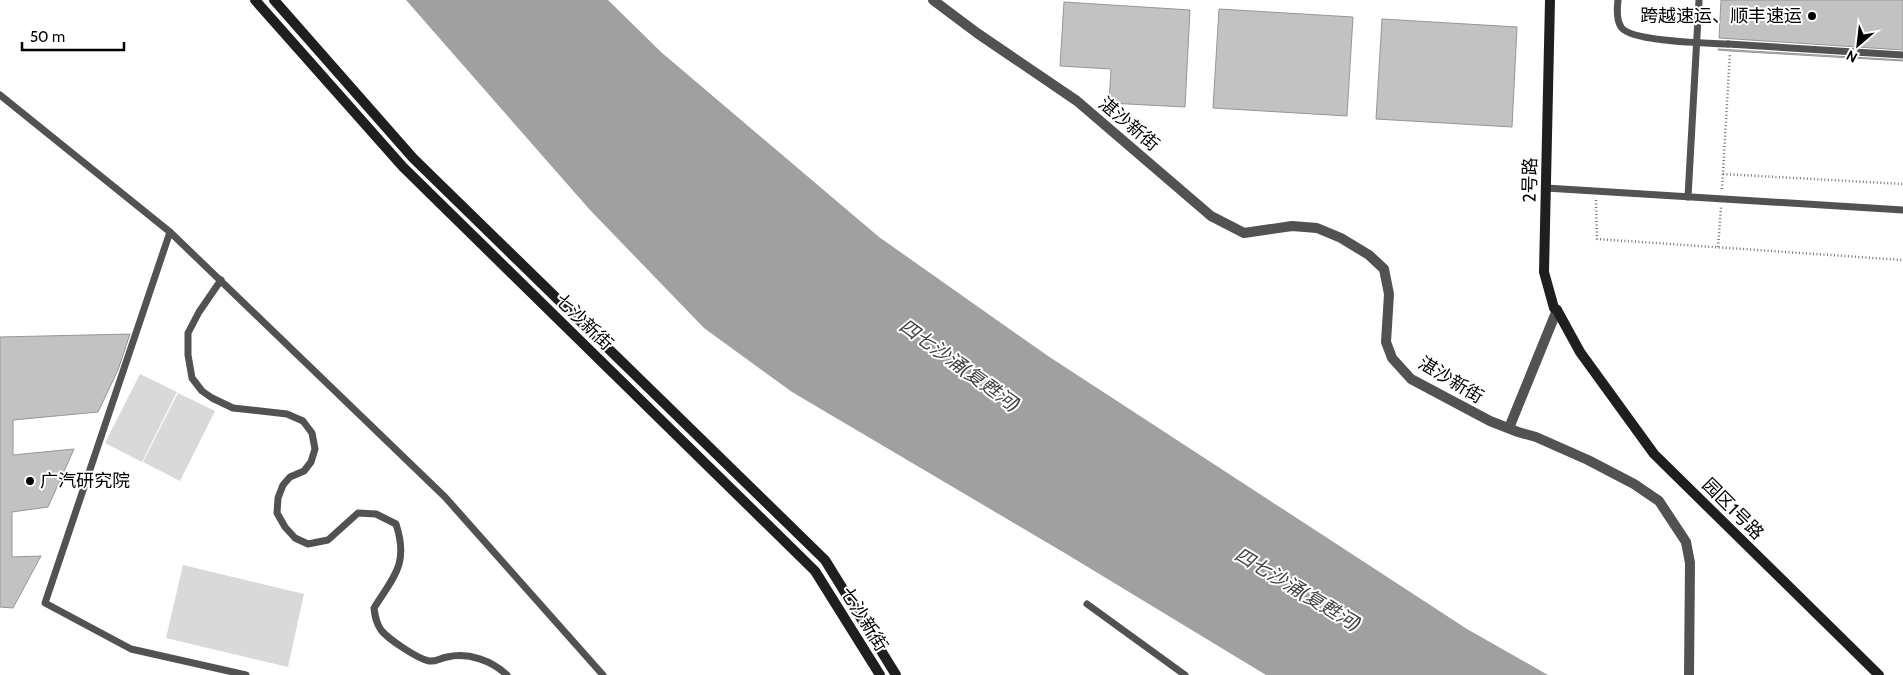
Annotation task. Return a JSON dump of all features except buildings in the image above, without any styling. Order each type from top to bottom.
[{"type":"street","name":"七沙新街","points":[[255,0],[403,167],[815,571],[880,675]]},
{"type":"street","name":"七沙新街","points":[[274,0],[413,158],[824,560],[896,675]]},
{"type":"street","name":"湛沙新街","points":[[933,0],[977,33],[1077,101],[1211,216],[1244,233],[1292,226],[1317,228],[1341,238],[1369,255],[1384,269],[1389,294],[1386,342],[1392,358],[1411,379],[1469,411],[1588,460],[1634,484],[1659,501],[1686,542],[1690,563],[1689,675]]},
{"type":"street","name":"2号路","points":[[1550,0],[1544,272],[1554,308],[1557,310],[1580,352]]},
{"type":"street","points":[[1509,428],[1557,310]]},
{"type":"street","name":"园区1号路","points":[[1580,352],[1654,454],[1878,675]]},
{"type":"lane","points":[[1618,0],[1617,15],[1621,28],[1632,35],[1646,38],[1729,48],[1903,55]]},
{"type":"lane","points":[[1688,197],[1699,0]]},
{"type":"lane","points":[[0,95],[170,232],[221,280],[446,497],[603,675]]},
{"type":"lane","points":[[1546,188],[1903,210]]},
{"type":"lane","points":[[170,232],[45,603],[130,649],[246,675]]},
{"type":"lane","points":[[221,280],[199,312],[188,333],[188,355],[192,378],[202,391],[233,408],[287,414],[303,421],[312,433],[315,449],[311,462],[304,471],[290,478],[283,485],[278,498],[277,513],[285,527],[295,538],[308,544],[328,540],[358,514],[376,514],[396,524],[401,539],[400,563],[394,577],[374,608],[376,620],[381,630],[401,646],[427,660],[437,661],[446,657],[468,657],[492,663],[507,675]]},
{"type":"lane","points":[[1087,604],[1185,675]]},
{"type":"path","points":[[1718,248],[1729,48]]},
{"type":"path","points":[[1723,174],[1903,184]]},
{"type":"path","points":[[1596,191],[1597,240],[1903,260]]},
{"type":"shaded area","points":[[140,374],[177,392],[142,462],[105,443]]},
{"type":"shaded area","points":[[178,393],[215,411],[180,481],[143,462]]},
{"type":"shaded area","points":[[183,565],[304,594],[288,667],[166,638]]},
{"type":"water","name":"四七沙涌(复甦河)","points":[[406,0],[608,0],[661,52],[879,237],[1048,356],[1467,629],[1548,675],[1266,675],[1063,552],[792,392],[704,328],[590,210]]},
{"type":"place","name":"跨越速运、顺丰速运","points":[[1812,16]]},
{"type":"place","name":"广汽研究院","points":[[30,481]]}]
